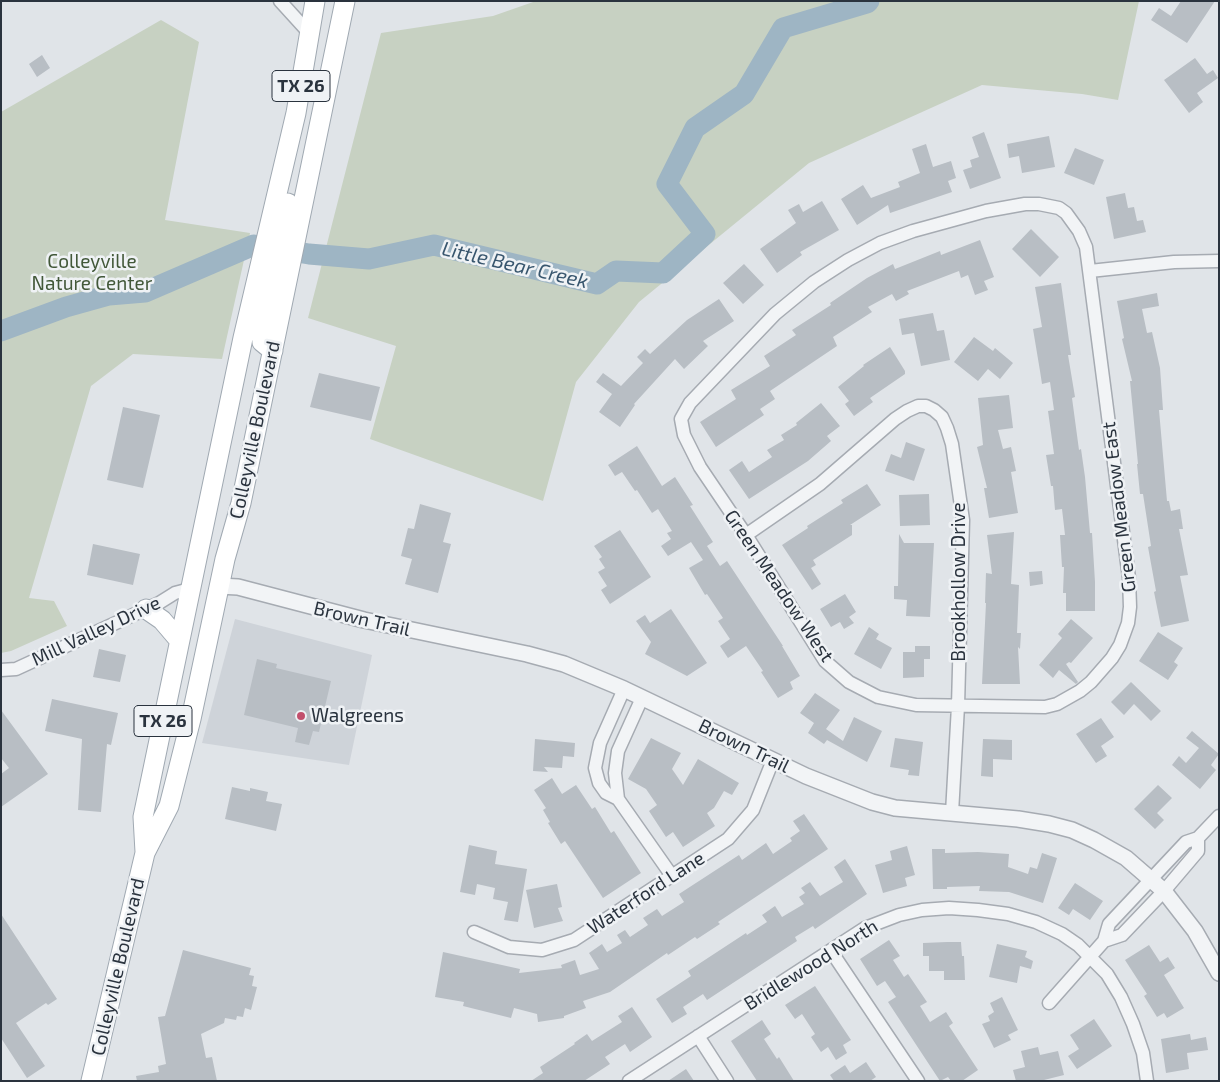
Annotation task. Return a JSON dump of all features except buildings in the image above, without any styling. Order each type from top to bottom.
[{"type":"main road","name":"Colleyville Boulevard","points":[[91,1081],[145,853],[169,806],[219,586],[241,503],[273,351],[263,320],[316,1]]},
{"type":"main road","name":"Colleyville Boulevard","points":[[145,853],[143,817],[190,589],[263,320],[309,180],[345,1]]},
{"type":"main road","points":[[190,589],[219,586]]},
{"type":"main road","points":[[146,609],[162,620],[179,640]]},
{"type":"main road","points":[[164,713],[190,719]]},
{"type":"street","points":[[280,1],[310,34]]},
{"type":"street","name":"Green Meadow East","points":[[700,467],[681,426],[680,419],[690,403],[790,300],[848,260],[880,243],[914,231],[986,211],[1025,204],[1039,204],[1059,208],[1066,213],[1079,231],[1086,247],[1090,272],[1130,578],[1128,623],[1120,645],[1112,658],[1080,691],[1057,704],[1045,707],[958,706]]},
{"type":"street","points":[[1090,272],[1174,262],[1219,261]]},
{"type":"street","name":"Brookhollow Drive","points":[[746,535],[820,484],[895,419],[918,406],[926,406],[934,410],[942,418],[948,428],[952,444],[963,520],[958,706],[952,813]]},
{"type":"street","name":"Green Meadow West","points":[[700,467],[746,535],[825,661],[849,682],[878,697],[916,705],[958,706]]},
{"type":"street","name":"Brown Trail","points":[[219,586],[238,586],[364,620],[527,654],[564,664],[624,689],[842,792],[872,802],[895,808],[1018,819],[1072,830],[1126,858],[1164,891],[1195,931],[1219,973]]},
{"type":"street","name":"Mill Valley Drive","points":[[1,670],[16,668],[146,609],[175,593],[190,589]]},
{"type":"street","points":[[624,689],[600,743],[595,768],[599,783],[606,793],[618,799],[672,876]]},
{"type":"street","points":[[618,799],[615,773],[618,751],[642,698]]},
{"type":"street","name":"Waterford Lane","points":[[474,932],[509,947],[542,950],[574,940],[728,839],[753,810],[773,760]]},
{"type":"street","points":[[1049,1004],[1104,941],[1110,924],[1186,842],[1198,838],[1219,816]]},
{"type":"street","points":[[1104,941],[1122,935],[1164,891],[1198,851],[1198,838]]},
{"type":"street","name":"Bridlewood North","points":[[628,1081],[866,928],[899,915],[922,910],[949,908],[1000,913],[1036,922],[1062,934],[1091,956],[1121,997],[1143,1053],[1147,1081]]},
{"type":"street","points":[[831,950],[918,1081]]},
{"type":"street","points":[[698,1036],[727,1081]]},
{"type":"shaded area","points":[[235,619],[372,655],[349,765],[202,743]]},
{"type":"green space","points":[[536,1],[1139,1],[1118,100],[1082,94],[982,85],[809,163],[639,302],[576,382],[543,501],[370,439],[396,346],[308,318],[381,33],[493,16]]},
{"type":"green space","name":"Colleyville Nature Center","points":[[161,20],[199,42],[165,220],[250,233],[222,359],[133,354],[91,386],[29,598],[54,601],[67,626],[11,651],[1,653],[1,112]]},
{"type":"waterway","name":"Little Bear Creek","points":[[1,331],[66,307],[109,295],[145,292],[254,245],[309,254],[369,259],[434,245],[597,284],[616,271],[663,273],[705,234],[667,184],[695,128],[744,94],[783,28],[869,1]]},
{"type":"place","name":"Walgreens","points":[[301,716]]}]
